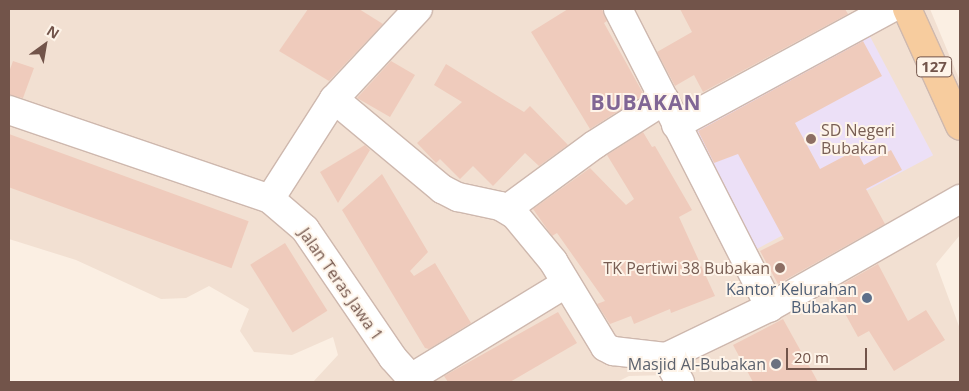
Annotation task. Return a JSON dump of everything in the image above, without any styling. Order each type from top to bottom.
[{"type":"main road","name":"127","points":[[907,9],[960,126]]},
{"type":"street","points":[[270,198],[334,99],[418,9]]},
{"type":"street","points":[[618,9],[770,306]]},
{"type":"street","points":[[676,125],[890,9]]},
{"type":"street","points":[[334,99],[442,189],[458,197],[507,208],[553,261],[565,284],[605,347],[623,354],[666,357],[770,306],[960,198]]},
{"type":"street","points":[[507,208],[594,144],[665,100]]},
{"type":"street","name":"Jalan Teras Jawa 1","points":[[9,110],[270,198],[305,229],[393,358],[411,378],[565,284]]},
{"type":"street","points":[[666,357],[680,382]]},
{"type":"shaded area","points":[[9,9],[930,9],[960,81],[960,235],[936,264],[960,329],[960,382],[673,382],[669,375],[629,376],[617,382],[313,382],[338,355],[333,337],[292,355],[254,352],[240,331],[249,309],[209,286],[186,298],[161,299],[76,260],[9,239]]},
{"type":"shaded area","name":"SD Negeri Bubakan","points":[[866,29],[933,155],[755,250],[688,124]]},
{"type":"building","points":[[308,9],[359,9],[383,24],[329,81],[279,51]]},
{"type":"building","points":[[568,9],[602,9],[607,21],[604,23],[644,95],[590,129],[531,32]]},
{"type":"building","points":[[680,9],[845,9],[848,14],[703,92],[694,75],[675,86],[657,52],[692,32]]},
{"type":"building","points":[[863,41],[882,76],[795,123],[820,169],[856,150],[864,165],[891,150],[902,170],[866,189],[885,224],[778,284],[760,251],[784,239],[738,154],[714,163],[698,131]]},
{"type":"building","points":[[13,61],[34,68],[23,98],[9,95],[9,72]]},
{"type":"building","points":[[391,61],[415,75],[390,117],[357,98]]},
{"type":"building","points":[[446,64],[524,112],[530,106],[568,145],[539,166],[525,153],[493,186],[473,166],[460,179],[440,159],[436,163],[417,143],[462,102],[434,85]]},
{"type":"building","points":[[643,132],[652,147],[655,146],[692,210],[679,217],[715,296],[671,313],[670,309],[634,324],[631,316],[610,324],[597,304],[605,301],[557,233],[552,236],[533,209],[590,168],[626,205],[634,199],[607,155]]},
{"type":"building","points":[[9,134],[249,221],[232,268],[9,187]]},
{"type":"building","points":[[365,145],[370,150],[338,203],[320,172]]},
{"type":"building","points":[[382,174],[428,252],[410,271],[414,276],[435,263],[471,323],[429,349],[425,348],[342,210]]},
{"type":"building","points":[[285,243],[327,311],[293,333],[250,265]]},
{"type":"building","points":[[878,264],[908,321],[926,310],[945,340],[894,371],[869,331],[858,337],[832,290]]},
{"type":"building","points":[[558,312],[577,343],[510,382],[448,382],[444,376]]},
{"type":"building","name":"Masjid Al-Bubakan","points":[[783,319],[818,382],[753,382],[733,345]]},
{"type":"place","name":"SD Negeri Bubakan","points":[[811,139]]},
{"type":"place","name":"TK Pertiwi 38 Bubakan","points":[[780,268]]},
{"type":"place","name":"Kantor Kelurahan Bubakan","points":[[867,298]]},
{"type":"place","name":"Masjid Al-Bubakan","points":[[776,364]]},
{"type":"district","name":"BUBAKAN","points":[[646,102]]}]
